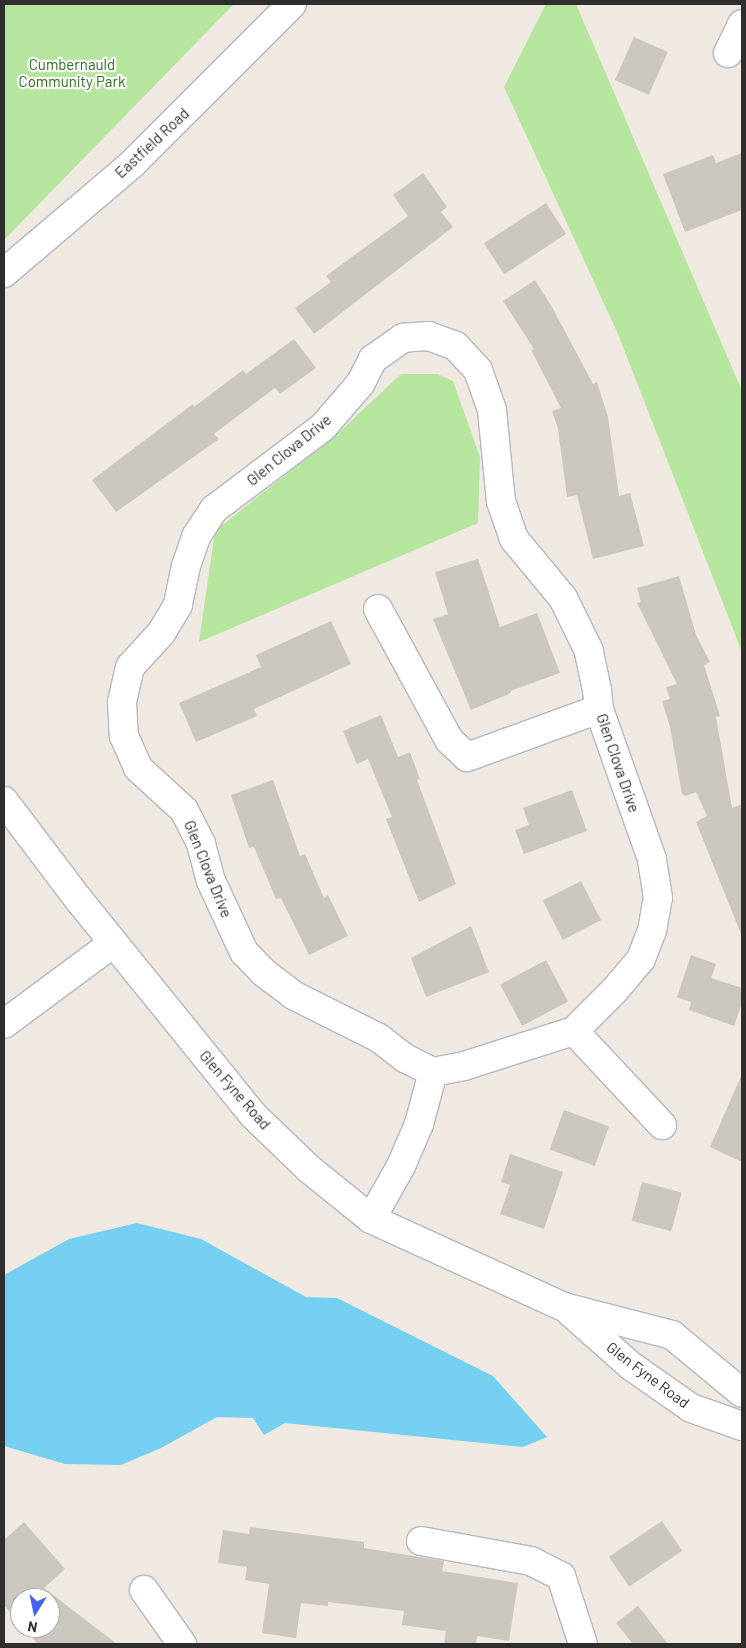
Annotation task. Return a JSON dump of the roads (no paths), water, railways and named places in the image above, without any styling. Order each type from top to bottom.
[{"type":"street","name":"Eastfield Road","points":[[4,272],[132,164],[292,4]]},
{"type":"street","points":[[728,53],[742,24]]},
{"type":"street","name":"Glen Clova Drive","points":[[429,336],[456,346],[478,370],[492,410],[501,502],[514,539],[563,598],[589,651],[597,690],[598,709],[652,859],[658,898],[652,931],[641,959],[614,991],[574,1031],[464,1066],[433,1072],[405,1058],[380,1038],[293,995],[263,972],[244,952],[211,881],[201,844],[184,810],[138,768],[124,736],[122,702],[130,667],[162,632],[178,605],[186,566],[196,537],[214,509],[323,427],[360,384],[373,359],[404,338],[429,336]]},
{"type":"street","points":[[378,609],[449,740],[467,757],[598,709]]},
{"type":"street","name":"Glen Fyne Road","points":[[4,801],[114,943],[253,1115],[308,1168],[371,1219],[564,1307],[672,1335],[742,1393]]},
{"type":"street","points":[[4,1024],[114,943]]},
{"type":"street","points":[[574,1031],[662,1124]]},
{"type":"street","points":[[371,1219],[401,1166],[419,1124],[433,1072]]},
{"type":"street","name":"Glen Fyne Road","points":[[564,1307],[631,1366],[691,1408],[742,1426]]},
{"type":"street","points":[[421,1541],[531,1561],[561,1576],[583,1644]]},
{"type":"street","points":[[144,1590],[182,1644]]},
{"type":"water","points":[[137,1223],[201,1239],[306,1297],[337,1298],[493,1376],[547,1437],[523,1447],[285,1423],[264,1435],[253,1418],[217,1417],[161,1448],[121,1465],[65,1464],[4,1446],[4,1275],[69,1239]]},
{"type":"park label","name":"Cumbernauld Community Park","points":[[72,72]]}]
